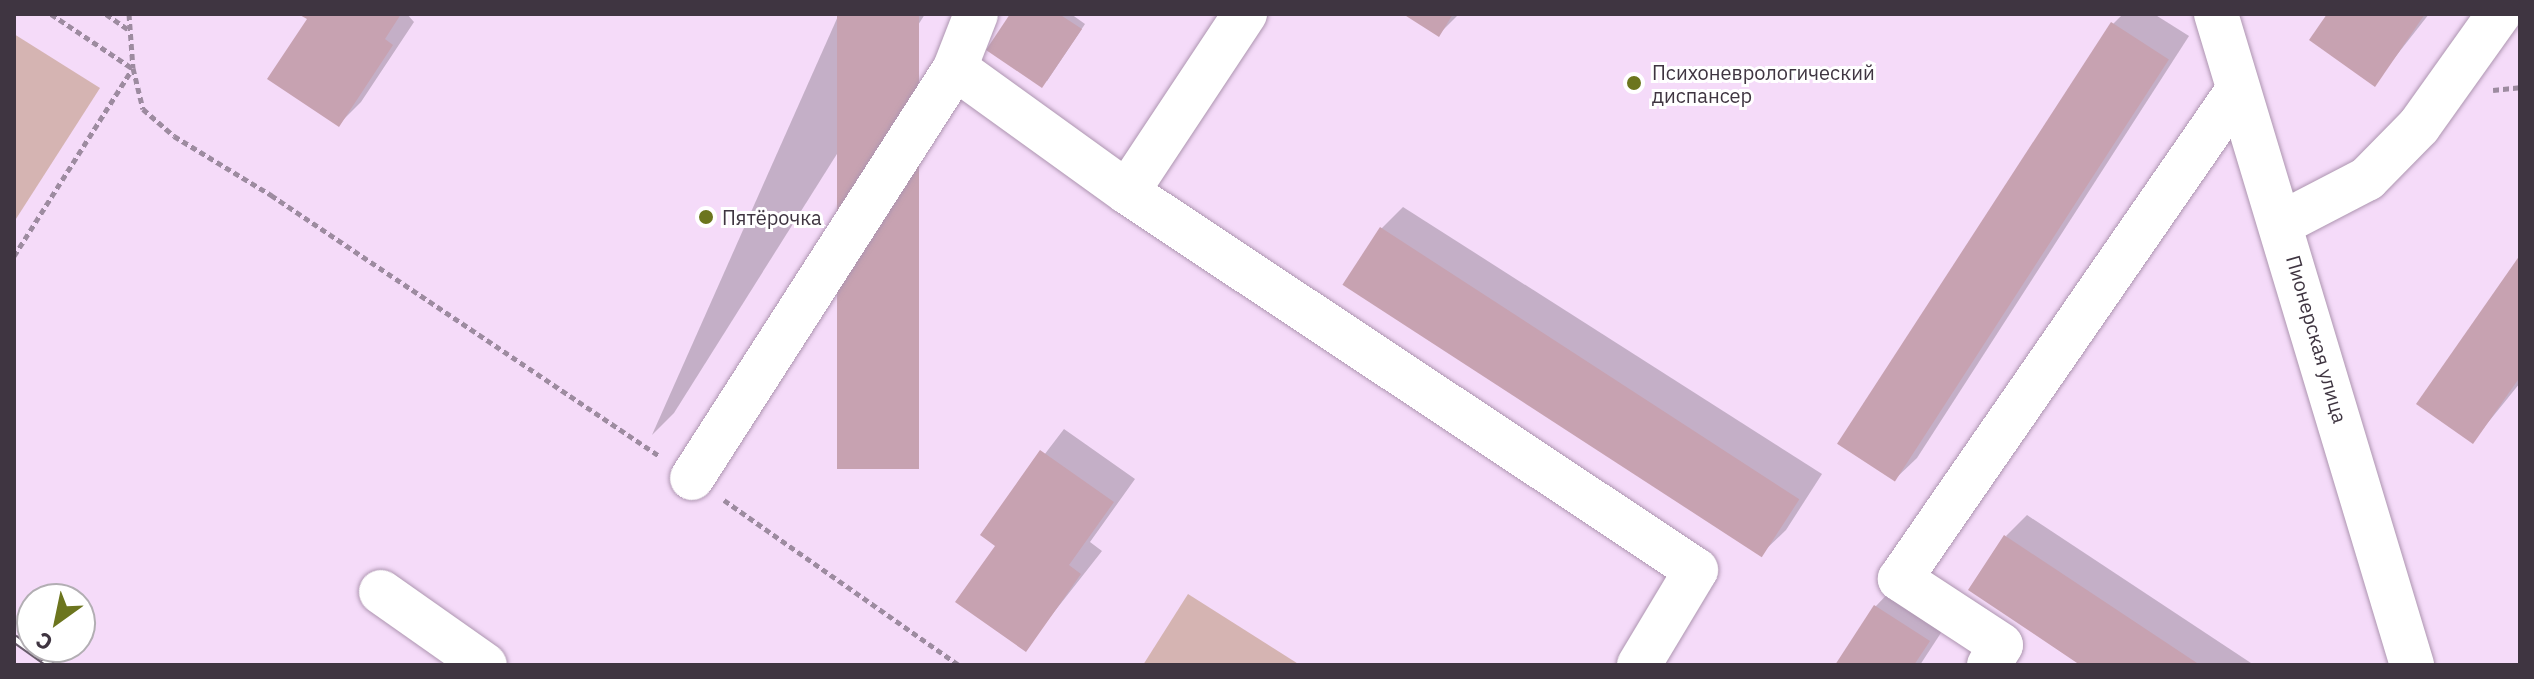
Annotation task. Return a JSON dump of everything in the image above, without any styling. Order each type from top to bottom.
[{"type":"street","points":[[692,478],[955,68],[976,14]]},
{"type":"street","points":[[1127,192],[1245,14]]},
{"type":"street","name":"Пионерская улица","points":[[2216,14],[2282,223],[2412,665]]},
{"type":"street","points":[[2282,223],[2367,179],[2419,126],[2499,14]]},
{"type":"street","points":[[955,68],[1127,192],[1696,570],[1639,665]]},
{"type":"street","points":[[1989,665],[2001,645],[1900,579],[2238,90]]},
{"type":"street","points":[[381,592],[485,665]]},
{"type":"path","points":[[51,14],[133,68]]},
{"type":"path","points":[[106,14],[130,30]]},
{"type":"path","points":[[129,14],[133,68],[143,109],[174,136],[271,195],[692,478],[959,665]]},
{"type":"path","points":[[14,256],[133,68]]},
{"type":"shaded area","points":[[14,34],[100,88],[14,222]]},
{"type":"shaded area","points":[[1188,594],[1300,665],[1143,665]]},
{"type":"building","points":[[298,14],[401,14],[385,39],[393,45],[339,127],[267,79],[307,19]]},
{"type":"building","points":[[837,14],[919,14],[919,469],[837,469]]},
{"type":"building","points":[[1010,14],[1059,14],[1082,29],[1042,88],[986,50]]},
{"type":"building","points":[[1403,14],[1453,14],[1439,37]]},
{"type":"building","points":[[2327,14],[2425,14],[2375,87],[2309,40]]},
{"type":"building","points":[[2111,22],[2169,60],[1895,481],[1837,444]]},
{"type":"building","points":[[1380,227],[1799,499],[1762,557],[1342,285]]},
{"type":"building","points":[[2520,255],[2520,377],[2473,444],[2416,404]]},
{"type":"building","points":[[1040,450],[1114,502],[1069,565],[1081,574],[1026,652],[955,602],[995,546],[980,535]]},
{"type":"building","points":[[2004,535],[2200,665],[2080,665],[1968,590]]},
{"type":"building","points":[[1874,605],[1930,641],[1914,665],[1835,665]]},
{"type":"railway","points":[[14,638],[52,665]]},
{"type":"place","name":"Психоневрологический диспансер","points":[[1634,83]]},
{"type":"place","name":"Пятёрочка","points":[[706,217]]}]
